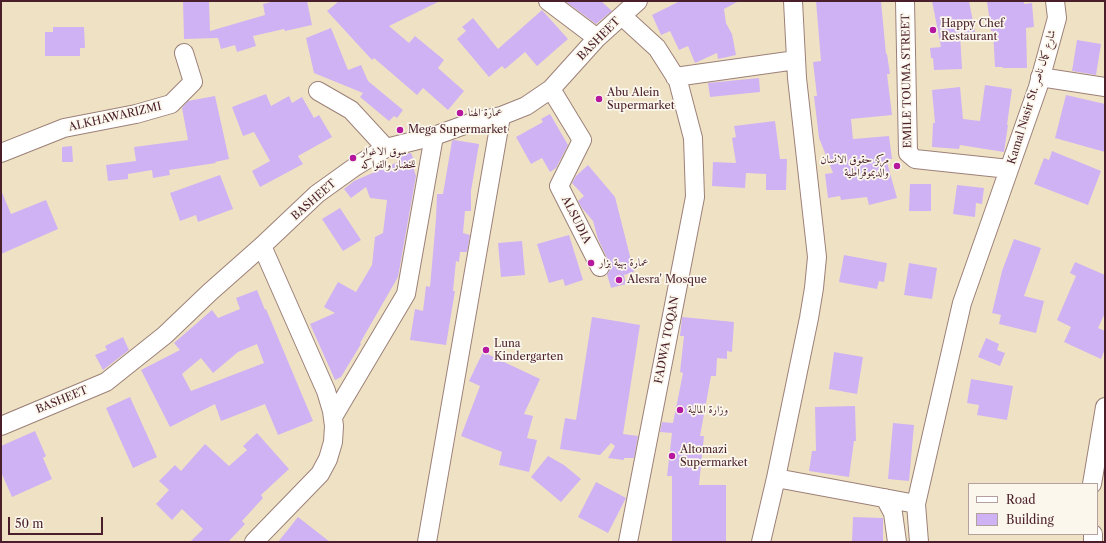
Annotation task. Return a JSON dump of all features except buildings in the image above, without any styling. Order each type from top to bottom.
[{"type":"street","points":[[548,1],[597,38]]},
{"type":"street","name":"BASHEET","points":[[1,426],[106,382],[166,335],[210,292],[317,194],[356,166],[386,148],[434,136],[470,123],[501,116],[526,106],[551,89],[597,38],[638,1]]},
{"type":"street","points":[[761,542],[776,478],[809,318],[817,257],[797,86],[794,1]]},
{"type":"street","name":"EMILE TOUMA STREET","points":[[905,1],[908,153],[915,159],[1009,169]]},
{"type":"street","name":"Kamal Nasir St. شارع كمال ناصر","points":[[919,542],[916,504],[962,303],[1040,78],[1057,18],[1055,1]]},
{"type":"street","name":"FADWA TOQAN","points":[[622,16],[657,48],[678,81],[693,138],[695,197],[628,542]]},
{"type":"street","name":"ALKHAWARIZMI","points":[[1,153],[64,128],[136,114],[171,104],[193,82],[184,53]]},
{"type":"street","points":[[675,77],[796,60]]},
{"type":"street","points":[[1040,78],[1105,87]]},
{"type":"street","name":"ALSUDIA","points":[[551,89],[582,140],[559,186],[600,267]]},
{"type":"street","points":[[318,91],[350,110],[386,148]]},
{"type":"street","points":[[427,542],[501,116]]},
{"type":"street","points":[[333,417],[406,294],[434,136]]},
{"type":"street","points":[[254,542],[320,474],[328,459],[333,442],[334,426],[332,411],[326,391],[262,246]]},
{"type":"street","points":[[1092,483],[1105,407]]},
{"type":"street","points":[[776,478],[916,504]]},
{"type":"street","points":[[885,498],[893,513],[897,542]]},
{"type":"place","name":"Happy Chef Restaurant","points":[[933,30]]},
{"type":"place","name":"Abu Alein Supermarket","points":[[599,99]]},
{"type":"place","name":"عمارة الهنا","points":[[460,113]]},
{"type":"place","name":"Mega Supermarket","points":[[400,130]]},
{"type":"place","name":"سوق الاغوار للخضار والفواكه","points":[[353,158]]},
{"type":"place","name":"مركز حقوق الانسان والديموقراطية","points":[[897,166]]},
{"type":"place","name":"عمارة بهية بزار","points":[[591,263]]},
{"type":"place","name":"Alesra' Mosque","points":[[619,280]]},
{"type":"place","name":"Luna Kindergarten","points":[[486,350]]},
{"type":"place","name":"وزارة المالية","points":[[680,410]]},
{"type":"place","name":"Altomazi Supermarket","points":[[672,456]]}]
